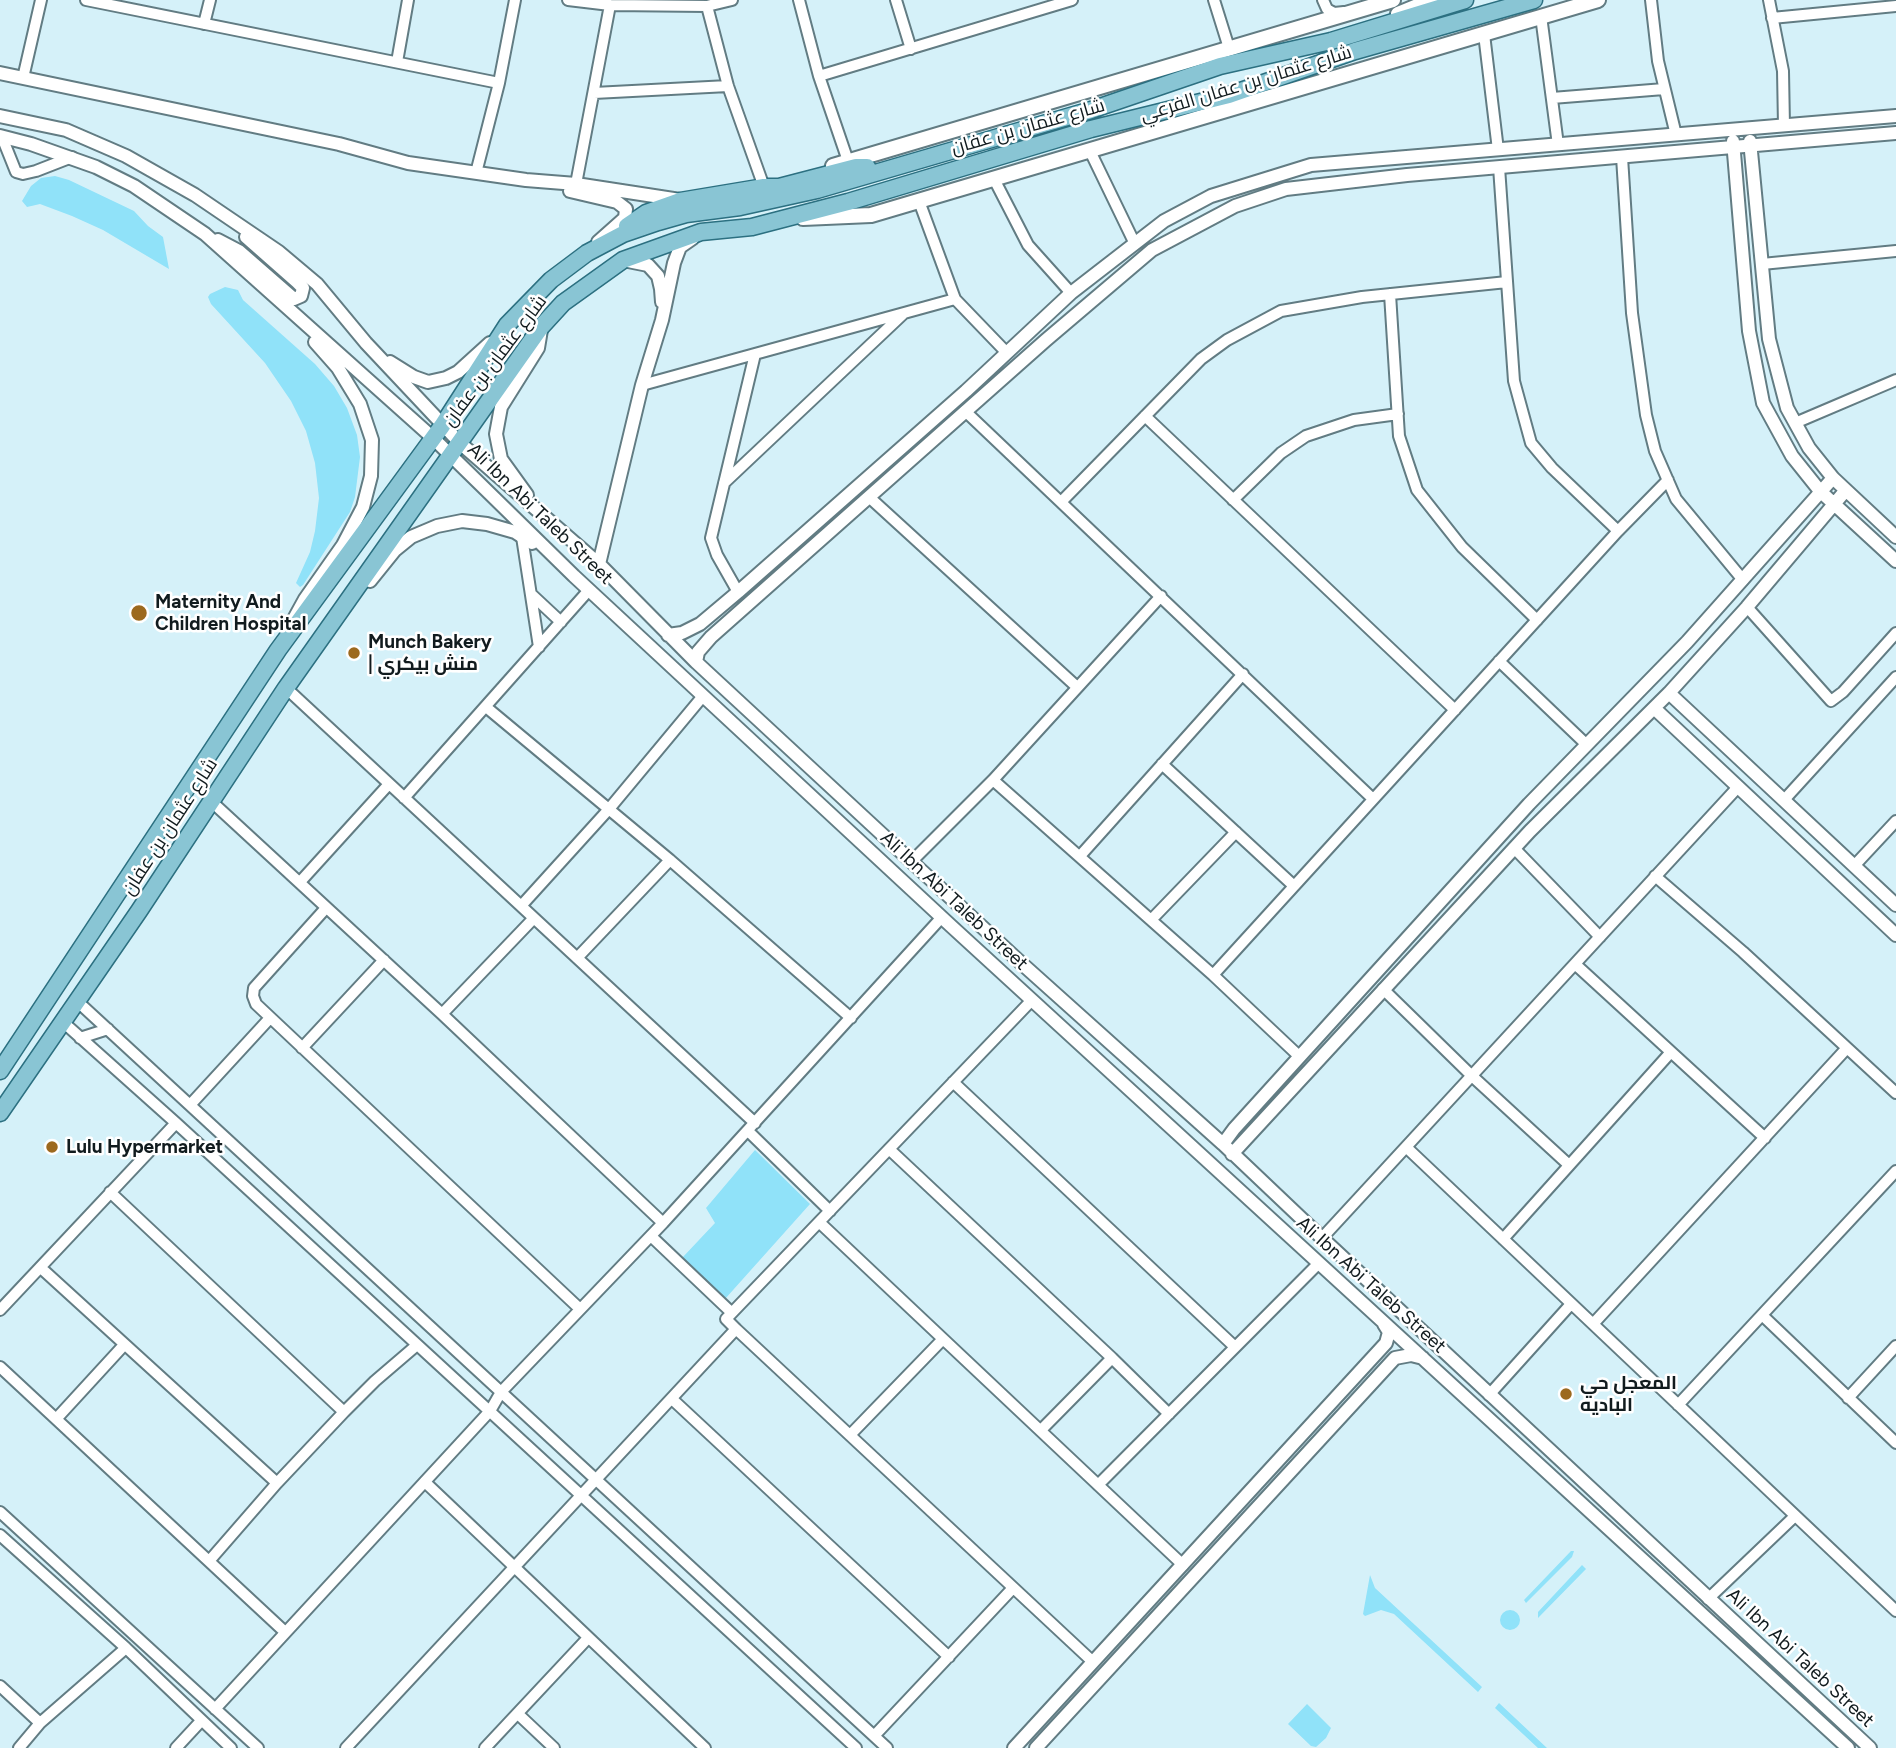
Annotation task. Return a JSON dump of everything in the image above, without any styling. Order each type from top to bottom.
[{"type":"main road","name":"شارع عثمان بن عفان الفرعي","points":[[764,187],[1392,0]]},
{"type":"main road","points":[[1355,51],[1316,60],[1242,84],[1232,85],[1228,80],[1234,68],[1308,50],[1432,0]]},
{"type":"main road","name":"شارع عثمان بن عفان","points":[[0,1071],[278,650],[438,432],[507,325],[551,280],[587,253],[623,234],[667,219],[780,199],[1091,110],[1220,66],[1331,41],[1465,0]]},
{"type":"main road","points":[[1361,70],[1535,0]]},
{"type":"main road","name":"شارع عثمان بن عفان","points":[[0,1113],[212,802],[285,688],[541,327],[563,303],[623,260],[701,232],[751,227],[849,202],[1091,129],[1229,95],[1355,51],[1535,0]]},
{"type":"main road","name":"شارع عثمان بن عفان الفرعي","points":[[781,219],[871,215],[1598,0]]},
{"type":"main road","points":[[1091,110],[1209,75],[1220,82],[1220,88],[1211,93],[1131,114],[1091,129]]},
{"type":"main road","points":[[587,253],[646,213],[680,201],[764,187],[779,187],[856,167],[897,166]]},
{"type":"street","points":[[23,78],[41,0]]},
{"type":"street","points":[[86,0],[124,4],[204,24],[499,83]]},
{"type":"street","points":[[204,24],[210,0]]},
{"type":"street","points":[[397,62],[408,0]]},
{"type":"street","points":[[476,173],[499,83],[515,0]]},
{"type":"street","points":[[568,0],[610,5],[707,6],[732,0]]},
{"type":"street","points":[[799,0],[819,76],[848,161]]},
{"type":"street","points":[[896,0],[911,49]]},
{"type":"street","points":[[819,76],[1072,0]]},
{"type":"street","points":[[1214,0],[1229,48]]},
{"type":"street","points":[[1322,0],[1327,9],[1334,13],[1357,11]]},
{"type":"street","points":[[1651,0],[1658,61],[1676,135]]},
{"type":"street","points":[[1769,0],[1783,71],[1784,126]]},
{"type":"street","points":[[576,184],[610,5]]},
{"type":"street","points":[[707,6],[728,86],[764,187]]},
{"type":"street","points":[[1772,18],[1896,6]]},
{"type":"street","points":[[1541,16],[1558,145]]},
{"type":"street","points":[[1484,34],[1498,150]]},
{"type":"street","points":[[0,73],[339,144],[408,163],[526,180],[576,184],[680,201]]},
{"type":"street","points":[[594,93],[728,86]]},
{"type":"street","points":[[1552,98],[1664,89]]},
{"type":"street","points":[[0,116],[66,130],[126,156],[195,195],[289,260],[317,284],[438,432]]},
{"type":"street","points":[[668,635],[682,633],[700,624],[738,592],[1071,293],[1164,221],[1211,196],[1311,165],[1896,116]]},
{"type":"street","points":[[1749,129],[1769,339],[1787,408],[1809,448],[1833,478],[1896,537]]},
{"type":"street","points":[[1732,130],[1749,331],[1763,403],[1792,456],[1820,491],[1896,561]]},
{"type":"street","points":[[696,662],[698,652],[711,637],[965,411],[1152,250],[1235,206],[1286,189],[1407,175],[1896,133]]},
{"type":"street","points":[[1,136],[16,172],[23,174],[36,171],[72,157]]},
{"type":"street","name":"Ali Ibn Abi Taleb Street","points":[[1,136],[72,157],[134,186],[205,234],[283,304],[438,432],[555,558],[589,590],[1848,1748]]},
{"type":"street","points":[[1090,151],[1135,244]]},
{"type":"street","points":[[1622,157],[1632,313],[1644,403],[1655,451],[1676,499],[1743,580]]},
{"type":"street","points":[[1499,167],[1514,381],[1531,443],[1552,468],[1618,531]]},
{"type":"street","points":[[994,179],[1028,245],[1071,293]]},
{"type":"street","points":[[526,180],[617,202],[626,209],[625,218],[587,253]]},
{"type":"street","points":[[195,195],[298,282],[303,288],[301,296],[294,299],[239,251],[205,234]]},
{"type":"street","points":[[919,201],[954,299],[1007,353]]},
{"type":"street","points":[[599,564],[642,385],[662,320],[674,263],[680,247],[701,232]]},
{"type":"street","points":[[1762,264],[1896,251]]},
{"type":"street","points":[[623,260],[648,265],[658,276],[662,289],[662,320]]},
{"type":"street","points":[[1062,502],[1201,359],[1227,340],[1281,311],[1390,294],[1507,282]]},
{"type":"street","points":[[1390,294],[1399,436],[1417,491],[1462,547],[1537,620]]},
{"type":"street","points":[[642,385],[954,299]]},
{"type":"street","points":[[278,650],[304,599],[343,545],[363,507],[371,476],[372,440],[360,404],[338,368],[283,304]]},
{"type":"street","points":[[724,483],[905,312]]},
{"type":"street","points":[[366,343],[395,366],[428,382],[458,372],[507,325]]},
{"type":"street","points":[[541,327],[538,348],[501,407],[496,434],[501,459],[552,524]]},
{"type":"street","points":[[738,592],[717,555],[711,538],[755,354]]},
{"type":"street","points":[[1795,423],[1896,380]]},
{"type":"street","points":[[965,411],[1373,799]]},
{"type":"street","points":[[1233,499],[1280,453],[1306,436],[1354,420],[1398,414]]},
{"type":"street","points":[[1145,416],[1455,710]]},
{"type":"street","points":[[455,449],[552,524]]},
{"type":"street","points":[[1228,1149],[1234,1129],[1520,814],[1687,642],[1833,478]]},
{"type":"street","points":[[1213,975],[1618,531],[1668,480]]},
{"type":"street","points":[[1228,1149],[1514,848],[1669,693],[1747,607],[1846,490]]},
{"type":"street","points":[[869,497],[1077,687]]},
{"type":"street","points":[[555,558],[515,532],[487,524],[462,521],[437,526],[411,537],[395,550],[331,625],[285,688],[577,958],[751,1127],[830,1211]]},
{"type":"street","name":"Ali Ibn Abi Taleb Street","points":[[552,524],[599,564],[696,662],[1020,962],[1228,1149],[1870,1748]]},
{"type":"street","points":[[522,537],[539,647]]},
{"type":"street","points":[[404,798],[589,590]]},
{"type":"street","points":[[531,594],[561,622]]},
{"type":"street","points":[[912,860],[993,780],[1161,596]]},
{"type":"street","points":[[1747,607],[1831,701],[1843,692],[1896,634]]},
{"type":"street","points":[[700,624],[702,632],[711,637]]},
{"type":"street","points":[[1499,661],[1587,745]]},
{"type":"street","points":[[1080,856],[1242,674]]},
{"type":"street","points":[[1784,800],[1896,677]]},
{"type":"street","points":[[1669,693],[1896,905]]},
{"type":"street","points":[[521,906],[609,809],[703,696]]},
{"type":"street","points":[[486,707],[670,860],[851,1018]]},
{"type":"street","points":[[1654,708],[1896,935]]},
{"type":"street","points":[[1162,764],[1294,886]]},
{"type":"street","points":[[993,780],[1213,975],[1300,1057]]},
{"type":"street","points":[[300,883],[389,784]]},
{"type":"street","points":[[1322,1238],[1738,787]]},
{"type":"street","points":[[212,802],[663,1223]]},
{"type":"street","points":[[1854,866],[1896,821]]},
{"type":"street","points":[[1151,920],[1236,832]]},
{"type":"street","points":[[1514,848],[1600,937]]},
{"type":"street","points":[[577,958],[670,860]]},
{"type":"street","points":[[1656,876],[1896,1093]]},
{"type":"street","points":[[326,908],[254,988],[256,1004],[580,1309]]},
{"type":"street","points":[[215,1709],[490,1411],[500,1392],[651,1236],[942,917]]},
{"type":"street","points":[[442,1014],[534,918]]},
{"type":"street","points":[[302,1048],[384,960]]},
{"type":"street","points":[[1575,964],[1765,1138]]},
{"type":"street","points":[[1382,989],[1569,1165]]},
{"type":"street","points":[[1032,1000],[726,1318],[1093,1662]]},
{"type":"street","points":[[77,1001],[887,1748]]},
{"type":"street","points":[[190,1105],[270,1018]]},
{"type":"street","points":[[63,1022],[856,1748]]},
{"type":"street","points":[[80,1038],[107,1029]]},
{"type":"street","points":[[1592,1324],[1847,1048]]},
{"type":"street","points":[[1503,1239],[1671,1052]]},
{"type":"street","points":[[953,1082],[1235,1347]]},
{"type":"street","points":[[0,1310],[176,1123]]},
{"type":"street","points":[[1406,1147],[1896,1611]]},
{"type":"street","points":[[889,1149],[1169,1413]]},
{"type":"street","points":[[1678,1405],[1896,1171]]},
{"type":"street","points":[[110,1192],[344,1412]]},
{"type":"street","points":[[819,1222],[1183,1564]]},
{"type":"street","points":[[651,1236],[732,1312]]},
{"type":"street","points":[[1098,1485],[1319,1263]]},
{"type":"street","points":[[41,1268],[277,1483]]},
{"type":"street","points":[[1489,1395],[1571,1304]]},
{"type":"street","points":[[1762,1315],[1896,1443]]},
{"type":"street","points":[[1014,1748],[1386,1343],[1389,1332],[1382,1321]]},
{"type":"street","points":[[346,1748],[736,1329]]},
{"type":"street","points":[[850,1435],[943,1339]]},
{"type":"street","points":[[57,1418],[124,1345]]},
{"type":"street","points":[[210,1560],[344,1412],[375,1381],[418,1345]]},
{"type":"street","points":[[1848,1398],[1896,1346]]},
{"type":"street","points":[[1036,1748],[1395,1358],[1411,1355],[1423,1359]]},
{"type":"street","points":[[1041,1430],[1112,1358]]},
{"type":"street","points":[[0,1367],[285,1632]]},
{"type":"street","points":[[672,1399],[948,1657]]},
{"type":"street","points":[[425,1482],[705,1748]]},
{"type":"street","points":[[0,1512],[258,1748]]},
{"type":"street","points":[[1709,1599],[1795,1516]]},
{"type":"street","points":[[0,1535],[127,1648],[231,1748]]},
{"type":"street","points":[[874,1736],[1013,1588]]},
{"type":"street","points":[[485,1748],[588,1638]]},
{"type":"street","points":[[19,1748],[40,1723],[127,1648]]},
{"type":"street","points":[[0,1686],[40,1723]]},
{"type":"street","points":[[518,1714],[554,1748]]},
{"type":"street","points":[[176,1748],[201,1721]]},
{"type":"shaded area","points":[[55,176],[134,211],[163,237],[169,269],[103,230],[72,216],[40,204],[27,207],[22,201],[31,186],[41,178]]},
{"type":"shaded area","points":[[225,287],[238,290],[243,300],[315,364],[334,386],[347,408],[357,435],[360,457],[355,497],[350,512],[300,587],[296,583],[310,552],[319,498],[315,463],[306,431],[291,401],[265,363],[211,304],[208,297],[210,294]]},
{"type":"shaded area","points":[[755,1150],[810,1204],[725,1299],[682,1258],[715,1223],[706,1208]]},
{"type":"shaded area","points":[[1574,1551],[1572,1557],[1526,1603],[1524,1600]]},
{"type":"shaded area","points":[[1582,1565],[1586,1569],[1538,1618],[1538,1612]]},
{"type":"shaded area","points":[[1370,1575],[1375,1588],[1482,1687],[1478,1692],[1394,1614],[1381,1610],[1365,1616],[1363,1614]]},
{"type":"shaded area","points":[[1506,1610],[1514,1610],[1520,1620],[1514,1630],[1506,1630],[1500,1624],[1500,1616]]},
{"type":"shaded area","points":[[1499,1703],[1547,1748],[1538,1748],[1495,1708]]},
{"type":"shaded area","points":[[1307,1704],[1331,1728],[1326,1738],[1316,1747],[1311,1746],[1288,1724]]},
{"type":"place","name":"Maternity And Children Hospital","points":[[139,613]]},
{"type":"place","name":"Munch Bakery | منش بيكري","points":[[354,653]]},
{"type":"place","name":"Lulu Hypermarket","points":[[52,1147]]},
{"type":"place","name":"المعجل حي الباديه","points":[[1566,1394]]}]
